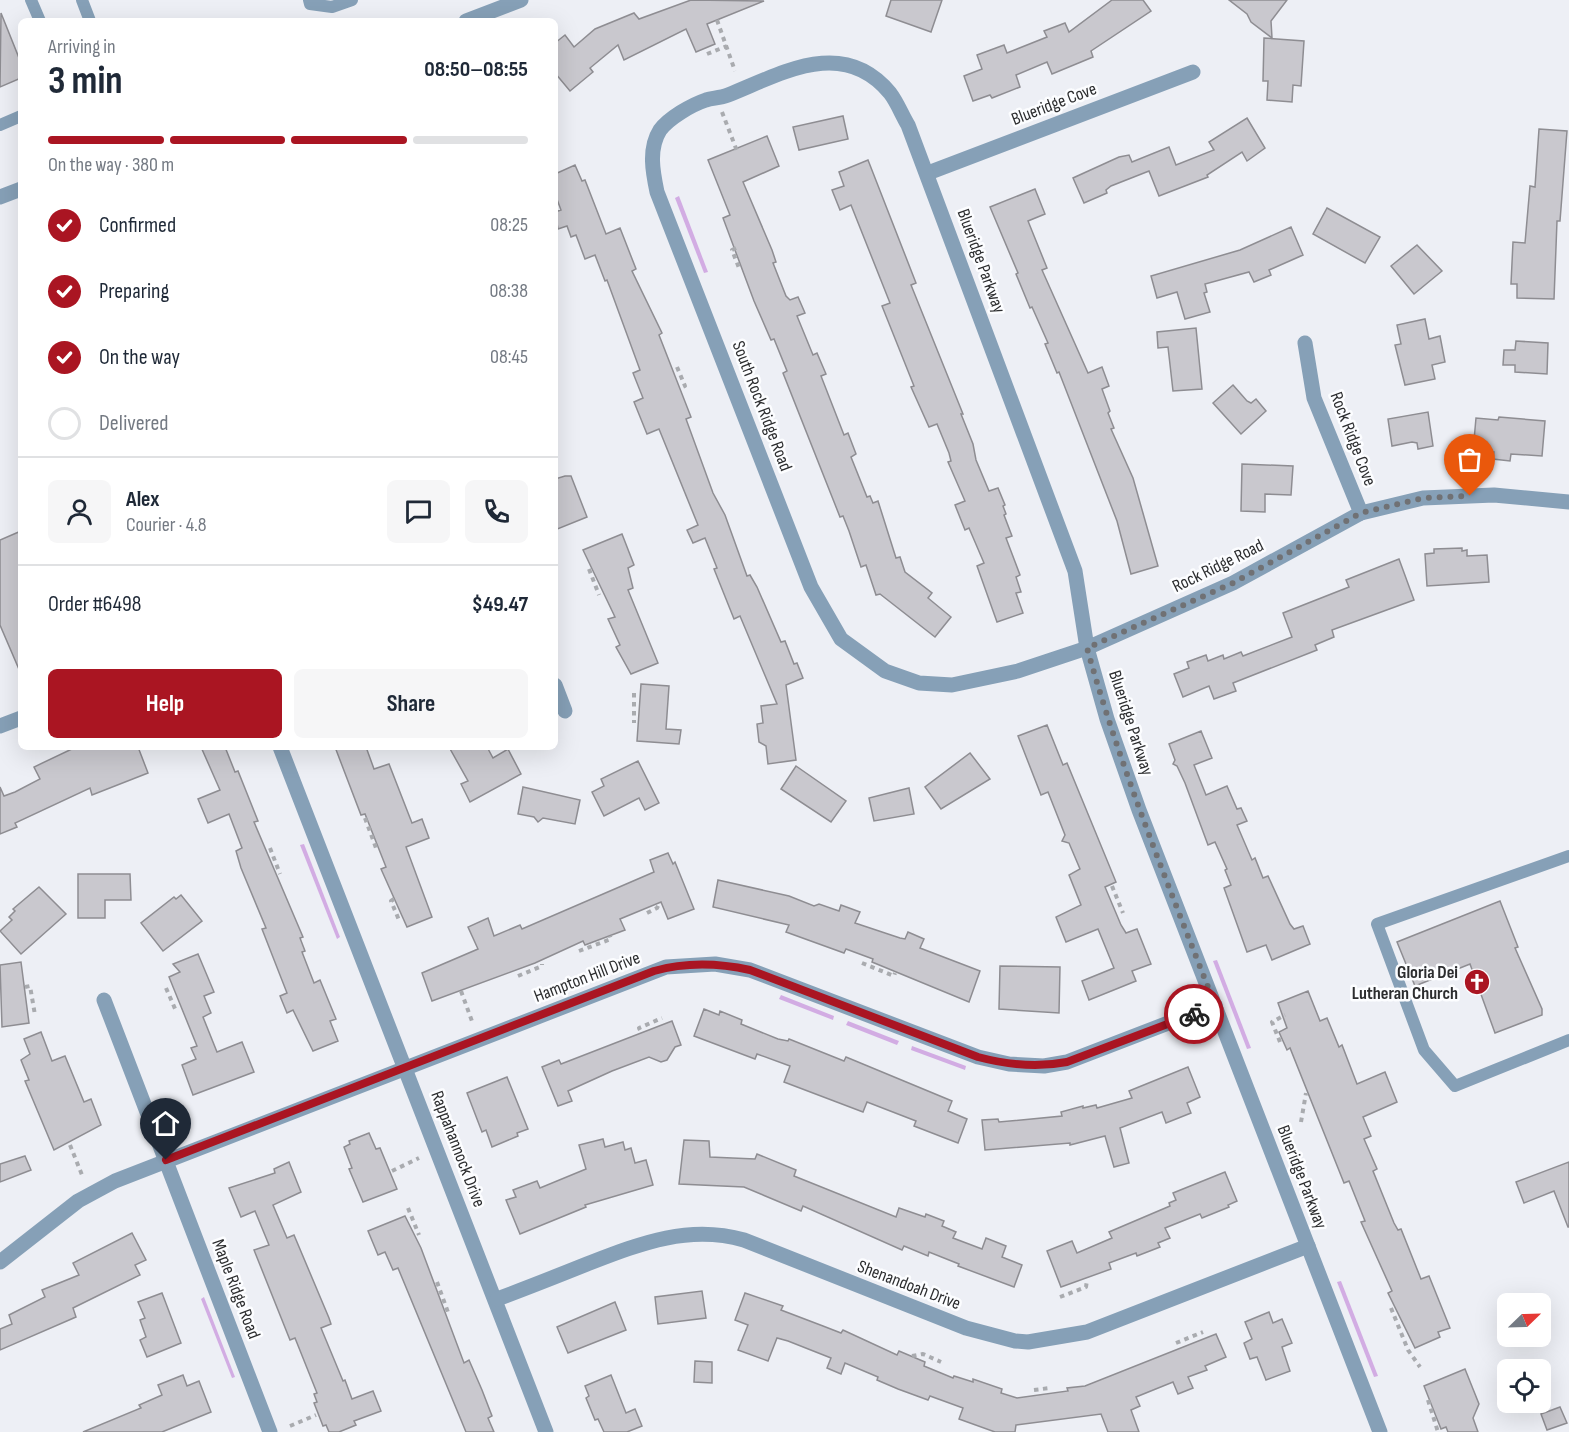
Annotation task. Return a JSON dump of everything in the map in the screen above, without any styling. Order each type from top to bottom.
[{"type":"street","points":[[470,18],[487,6],[521,0]]},
{"type":"street","name":"Blueridge Parkway","points":[[660,131],[681,113],[705,100],[723,97],[802,65],[823,62],[843,64],[867,73],[890,93],[908,125],[928,173],[1075,571],[1087,648],[1107,719],[1131,787],[1380,1432]]},
{"type":"street","name":"Blueridge Cove","points":[[928,173],[1193,72]]},
{"type":"street","name":"South Rock Ridge Road","points":[[660,131],[651,161],[657,192],[811,587],[841,639],[885,671]]},
{"type":"street","points":[[0,197],[18,190]]},
{"type":"street","name":"Rock Ridge Cove","points":[[1305,343],[1314,398],[1361,513]]},
{"type":"street","name":"Rock Ridge Road","points":[[885,671],[919,683],[952,685],[1018,671],[1087,648],[1233,583],[1361,513],[1423,498],[1494,495],[1569,502]]},
{"type":"street","points":[[558,693],[565,711]]},
{"type":"street","points":[[0,726],[18,719]]},
{"type":"street","name":"Rappahannock Drive","points":[[281,750],[546,1432]]},
{"type":"street","name":"Hampton Hill Drive","points":[[0,1262],[78,1201],[115,1181],[654,971],[686,964],[715,964],[750,970],[978,1057],[1009,1064],[1044,1066],[1067,1062],[1215,1005]]},
{"type":"street","name":"Maple Ridge Road","points":[[104,1000],[270,1432]]},
{"type":"street","name":"Shenandoah Drive","points":[[496,1299],[649,1241],[686,1233],[711,1234],[744,1240],[966,1328],[1015,1341],[1028,1342],[1087,1332],[1308,1246]]},
{"type":"lane","points":[[32,0],[39,18]]},
{"type":"lane","points":[[82,0],[89,18]]},
{"type":"lane","points":[[309,0],[310,4],[332,7],[352,0]]},
{"type":"lane","points":[[0,125],[18,117]]},
{"type":"lane","points":[[1569,856],[1377,924],[1424,1050],[1455,1086],[1569,1040]]},
{"type":"path","points":[[717,20],[735,71]]},
{"type":"path","points":[[707,54],[727,46]]},
{"type":"path","points":[[722,111],[737,151]]},
{"type":"path","points":[[736,248],[732,250],[739,268]]},
{"type":"path","points":[[677,367],[685,386],[680,388]]},
{"type":"path","points":[[589,569],[599,595]]},
{"type":"path","points":[[634,693],[634,723]]},
{"type":"path","points":[[365,818],[376,848]]},
{"type":"path","points":[[270,848],[280,874]]},
{"type":"path","points":[[1112,886],[1123,913]]},
{"type":"path","points":[[394,899],[391,901],[399,920]]},
{"type":"path","points":[[647,913],[657,908],[659,904]]},
{"type":"path","points":[[579,951],[611,939],[610,936]]},
{"type":"path","points":[[862,963],[894,976],[895,973]]},
{"type":"path","points":[[518,976],[542,964]]},
{"type":"path","points":[[25,987],[30,986],[34,1015]]},
{"type":"path","points":[[166,988],[176,1011]]},
{"type":"path","points":[[461,991],[474,1026]]},
{"type":"path","points":[[1280,1042],[1272,1022],[1285,1015]]},
{"type":"path","points":[[640,1030],[639,1028],[662,1018]]},
{"type":"path","points":[[1301,1122],[1306,1092]]},
{"type":"path","points":[[70,1145],[82,1175]]},
{"type":"path","points":[[392,1171],[419,1158]]},
{"type":"path","points":[[408,1208],[419,1235]]},
{"type":"path","points":[[1060,1298],[1086,1287],[1087,1280]]},
{"type":"path","points":[[437,1282],[450,1315]]},
{"type":"path","points":[[1391,1308],[1408,1350],[1420,1367]]},
{"type":"path","points":[[1176,1343],[1203,1332]]},
{"type":"path","points":[[912,1356],[923,1354],[941,1362]]},
{"type":"path","points":[[1034,1390],[1050,1388]]},
{"type":"path","points":[[1428,1400],[1438,1432]]},
{"type":"path","points":[[290,1426],[316,1415]]},
{"type":"shaded area","points":[[679,196],[708,272],[704,273],[675,198]]},
{"type":"shaded area","points":[[304,844],[340,937],[337,939],[300,845]]},
{"type":"shaded area","points":[[1217,960],[1251,1048],[1247,1049],[1213,961]]},
{"type":"shaded area","points":[[781,995],[834,1016],[833,1020],[779,999]]},
{"type":"shaded area","points":[[848,1021],[899,1041],[897,1045],[846,1025]]},
{"type":"shaded area","points":[[912,1046],[966,1066],[965,1070],[911,1050]]},
{"type":"shaded area","points":[[1341,1281],[1378,1376],[1374,1377],[1337,1282]]},
{"type":"shaded area","points":[[204,1297],[235,1377],[232,1378],[201,1299]]},
{"type":"building","points":[[691,0],[764,1],[707,24],[715,44],[696,52],[686,29],[624,60],[618,45],[590,68],[593,72],[570,91],[558,77],[558,41],[565,35],[574,47],[595,29],[634,13],[639,19]]},
{"type":"building","points":[[891,0],[942,0],[931,32],[886,16]]},
{"type":"building","points":[[1112,0],[1143,0],[1151,11],[1091,51],[1093,57],[1052,74],[1047,62],[1016,75],[1020,87],[992,98],[990,95],[973,101],[964,76],[982,69],[977,55],[1004,45],[1007,53],[1047,37],[1044,31],[1065,23],[1069,32]]},
{"type":"building","points":[[1229,0],[1287,0],[1271,21],[1272,38],[1251,22],[1247,14]]},
{"type":"building","points":[[1,13],[18,56],[18,79],[0,87]]},
{"type":"building","points":[[1264,38],[1304,41],[1301,86],[1293,85],[1292,102],[1267,100],[1268,81],[1263,81]]},
{"type":"building","points":[[843,116],[848,139],[799,150],[793,127]]},
{"type":"building","points":[[1247,118],[1265,148],[1247,161],[1242,152],[1207,175],[1208,177],[1159,196],[1149,171],[1111,186],[1106,190],[1107,193],[1084,203],[1073,178],[1119,157],[1129,155],[1132,162],[1169,147],[1176,165],[1214,150],[1209,142]]},
{"type":"building","points":[[1539,129],[1567,131],[1560,221],[1557,221],[1554,299],[1517,298],[1517,284],[1511,284],[1513,242],[1525,243],[1530,186],[1535,187]]},
{"type":"building","points":[[767,136],[779,166],[743,182],[772,250],[776,262],[773,263],[786,296],[790,300],[798,297],[805,313],[797,316],[813,355],[817,353],[826,374],[821,376],[844,435],[848,433],[856,454],[851,457],[867,497],[870,496],[873,503],[878,501],[896,558],[900,557],[905,572],[932,593],[928,598],[951,617],[935,637],[880,594],[876,595],[866,565],[861,567],[843,516],[840,517],[783,373],[787,371],[774,339],[771,340],[754,301],[723,218],[730,215],[708,160]]},
{"type":"building","points":[[868,160],[916,283],[911,285],[963,414],[961,414],[973,444],[976,460],[989,491],[998,488],[1005,505],[1003,506],[1006,514],[1004,515],[1012,536],[1006,538],[1020,575],[1016,577],[1021,592],[1016,593],[1023,613],[997,622],[977,566],[984,563],[969,528],[965,530],[955,505],[965,501],[948,462],[951,461],[949,453],[937,424],[929,427],[911,387],[914,386],[882,306],[890,303],[851,205],[840,210],[832,190],[844,186],[839,172]]},
{"type":"building","points":[[575,165],[582,181],[585,180],[606,234],[620,228],[636,269],[632,271],[662,333],[659,335],[691,417],[686,419],[713,493],[725,515],[747,576],[750,575],[757,587],[781,642],[785,641],[794,664],[797,663],[803,678],[786,685],[796,760],[768,764],[766,746],[759,742],[757,724],[763,723],[761,706],[777,704],[740,616],[734,619],[714,569],[717,568],[705,538],[693,543],[687,530],[698,525],[659,429],[647,434],[634,402],[643,398],[633,373],[640,370],[607,280],[605,281],[595,255],[585,259],[576,235],[571,237],[567,226],[558,229],[558,211],[561,210],[558,202],[558,173]]},
{"type":"building","points":[[1035,189],[1045,214],[1028,221],[1047,268],[1042,270],[1088,373],[1102,367],[1109,386],[1102,389],[1114,428],[1111,429],[1133,478],[1158,566],[1131,574],[1117,521],[1059,372],[1057,373],[1045,344],[1048,343],[1032,307],[1030,308],[990,207]]},
{"type":"building","points":[[1327,208],[1380,237],[1365,263],[1313,234]]},
{"type":"building","points":[[1291,227],[1303,255],[1269,270],[1271,275],[1254,282],[1249,272],[1205,284],[1207,292],[1204,293],[1210,312],[1185,319],[1177,292],[1157,298],[1151,276],[1240,250]]},
{"type":"building","points":[[1417,245],[1442,271],[1414,294],[1391,266]]},
{"type":"building","points":[[1425,319],[1429,339],[1440,336],[1445,362],[1432,365],[1435,379],[1405,385],[1395,345],[1401,344],[1397,325]]},
{"type":"building","points":[[1196,328],[1202,389],[1173,391],[1168,347],[1158,348],[1157,332]]},
{"type":"building","points":[[1516,341],[1548,343],[1547,374],[1515,372],[1515,365],[1503,365],[1504,350],[1515,350]]},
{"type":"building","points":[[1233,385],[1247,401],[1251,403],[1256,399],[1266,411],[1241,434],[1213,403]]},
{"type":"building","points":[[1428,412],[1433,446],[1418,449],[1417,443],[1412,442],[1392,446],[1388,419]]},
{"type":"building","points":[[1499,417],[1545,421],[1542,456],[1511,454],[1510,461],[1493,459],[1494,452],[1473,451],[1476,418],[1498,420]]},
{"type":"building","points":[[1242,464],[1293,466],[1291,495],[1265,494],[1265,512],[1241,511]]},
{"type":"building","points":[[571,476],[587,517],[558,529],[558,478]]},
{"type":"building","points":[[18,532],[18,667],[0,625],[0,540]]},
{"type":"building","points":[[622,534],[634,565],[628,568],[633,588],[628,590],[658,663],[631,674],[616,647],[620,645],[608,619],[615,617],[583,550]]},
{"type":"building","points":[[1462,548],[1462,551],[1467,550],[1467,556],[1487,555],[1489,582],[1427,586],[1425,554],[1434,553],[1434,549]]},
{"type":"building","points":[[1399,559],[1414,600],[1332,630],[1334,637],[1315,645],[1317,650],[1233,683],[1236,691],[1214,699],[1209,686],[1183,697],[1174,674],[1189,668],[1187,662],[1206,655],[1208,661],[1223,655],[1224,659],[1241,652],[1243,656],[1292,637],[1283,613],[1349,587],[1346,580]]},
{"type":"building","points":[[641,684],[669,686],[666,729],[681,730],[679,744],[637,741]]},
{"type":"building","points":[[1047,725],[1063,765],[1067,763],[1116,882],[1105,887],[1121,925],[1126,933],[1137,929],[1151,964],[1132,971],[1136,981],[1089,1000],[1082,981],[1114,968],[1098,929],[1066,942],[1056,917],[1081,905],[1069,875],[1080,869],[1069,843],[1062,841],[1065,835],[1048,792],[1041,795],[1018,736]]},
{"type":"building","points":[[1201,731],[1212,758],[1194,765],[1206,795],[1227,786],[1237,809],[1241,808],[1247,821],[1237,825],[1252,860],[1255,858],[1263,878],[1268,876],[1290,924],[1294,929],[1303,926],[1310,944],[1272,960],[1266,945],[1247,952],[1224,888],[1231,885],[1225,870],[1227,869],[1215,842],[1208,845],[1185,783],[1177,766],[1173,764],[1175,760],[1169,744]]},
{"type":"building","points":[[70,750],[139,750],[148,773],[92,795],[90,788],[15,823],[17,827],[0,834],[0,787],[4,796],[40,779],[34,767]]},
{"type":"building","points":[[202,750],[226,750],[235,772],[238,771],[258,821],[254,822],[303,937],[300,938],[305,951],[302,952],[314,983],[320,980],[336,1019],[330,1021],[338,1041],[313,1051],[293,1010],[287,1013],[280,996],[287,993],[262,929],[266,928],[241,868],[236,851],[242,848],[229,814],[208,823],[198,799],[220,790]]},
{"type":"building","points":[[336,750],[367,750],[374,769],[389,764],[412,823],[422,819],[429,838],[406,847],[432,917],[407,927],[381,869],[386,867],[365,814],[361,815]]},
{"type":"building","points":[[451,750],[489,750],[493,758],[509,750],[521,774],[470,802],[461,784],[468,781]]},
{"type":"building","points":[[970,753],[990,779],[941,809],[925,787]]},
{"type":"building","points":[[638,761],[659,803],[645,810],[639,798],[604,816],[592,792],[604,786],[601,779]]},
{"type":"building","points":[[796,766],[846,801],[831,822],[781,789]]},
{"type":"building","points":[[523,787],[580,800],[575,824],[543,818],[538,822],[534,817],[518,814]]},
{"type":"building","points":[[909,788],[914,814],[874,821],[869,798]]},
{"type":"building","points":[[668,853],[673,864],[675,862],[694,909],[668,919],[661,902],[620,919],[625,930],[585,945],[583,941],[535,963],[432,1001],[422,973],[478,949],[468,927],[488,918],[494,936],[520,925],[522,929],[654,872],[650,860]]},
{"type":"building","points":[[78,874],[130,874],[131,900],[105,900],[105,918],[78,918]]},
{"type":"building","points":[[718,880],[789,896],[814,906],[819,904],[839,911],[841,905],[860,912],[855,923],[900,938],[905,939],[908,932],[924,939],[920,948],[980,971],[969,1002],[872,962],[873,959],[846,949],[844,953],[786,932],[789,925],[713,907]]},
{"type":"building","points":[[39,887],[66,914],[21,954],[0,931],[12,920],[9,917],[15,911],[13,909]]},
{"type":"building","points":[[181,895],[202,921],[163,951],[141,923],[174,897],[176,899]]},
{"type":"building","points":[[1500,901],[1518,947],[1515,948],[1542,1009],[1542,1015],[1495,1033],[1470,964],[1415,986],[1397,942]]},
{"type":"building","points":[[198,954],[214,992],[204,996],[211,1013],[203,1017],[217,1052],[242,1042],[254,1072],[193,1095],[182,1065],[196,1059],[191,1048],[197,1046],[169,977],[180,972],[173,964]]},
{"type":"building","points":[[21,962],[29,1023],[2,1027],[0,965]]},
{"type":"building","points":[[1000,966],[1060,967],[1059,1013],[999,1009]]},
{"type":"building","points":[[1308,991],[1320,1021],[1327,1018],[1339,1047],[1342,1045],[1357,1084],[1385,1072],[1397,1102],[1363,1117],[1371,1136],[1364,1139],[1377,1169],[1373,1171],[1394,1223],[1398,1230],[1401,1229],[1421,1279],[1429,1276],[1450,1328],[1438,1332],[1440,1337],[1415,1348],[1388,1293],[1392,1291],[1361,1222],[1365,1221],[1349,1181],[1344,1183],[1290,1048],[1287,1050],[1279,1032],[1287,1028],[1278,1003]]},
{"type":"building","points":[[704,1009],[719,1015],[720,1011],[742,1020],[741,1024],[778,1039],[788,1041],[789,1039],[844,1061],[846,1057],[952,1101],[948,1111],[967,1119],[958,1143],[914,1126],[916,1121],[867,1102],[863,1112],[784,1082],[790,1066],[757,1054],[755,1059],[694,1036]]},
{"type":"building","points":[[672,1021],[681,1045],[675,1047],[667,1060],[661,1062],[649,1057],[612,1071],[568,1091],[572,1101],[558,1106],[542,1067],[559,1060],[561,1064]]},
{"type":"building","points":[[41,1032],[52,1061],[65,1056],[84,1102],[91,1099],[101,1125],[54,1150],[25,1081],[29,1080],[21,1060],[30,1054],[24,1039]]},
{"type":"building","points":[[1188,1067],[1200,1097],[1187,1103],[1191,1113],[1166,1123],[1162,1112],[1120,1128],[1129,1163],[1114,1167],[1105,1136],[1070,1145],[1070,1143],[985,1150],[982,1120],[998,1119],[999,1122],[1062,1116],[1061,1112],[1083,1106],[1083,1108],[1096,1105],[1097,1108],[1132,1098],[1129,1091]]},
{"type":"building","points":[[507,1077],[528,1129],[492,1147],[486,1130],[482,1132],[467,1093]]},
{"type":"building","points":[[369,1133],[376,1149],[380,1148],[397,1189],[363,1202],[349,1169],[352,1168],[344,1147],[350,1144],[349,1141]]},
{"type":"building","points":[[603,1139],[605,1147],[623,1142],[625,1150],[631,1148],[635,1163],[646,1160],[653,1185],[585,1205],[586,1207],[520,1234],[506,1200],[516,1197],[513,1190],[537,1181],[540,1188],[586,1169],[579,1145]]},
{"type":"building","points":[[684,1140],[709,1141],[710,1157],[755,1159],[757,1154],[796,1170],[794,1176],[896,1217],[899,1208],[925,1217],[926,1214],[944,1221],[942,1226],[956,1232],[953,1238],[982,1249],[986,1238],[1006,1246],[1002,1257],[1022,1265],[1014,1287],[958,1266],[959,1264],[929,1252],[928,1256],[904,1246],[902,1250],[803,1206],[801,1211],[744,1187],[679,1184]]},
{"type":"building","points":[[25,1156],[31,1170],[0,1182],[0,1164]]},
{"type":"building","points":[[289,1162],[301,1192],[273,1205],[287,1238],[294,1235],[329,1318],[331,1324],[321,1328],[352,1399],[373,1391],[381,1411],[354,1421],[356,1425],[339,1432],[329,1432],[326,1425],[323,1426],[314,1403],[317,1402],[314,1394],[317,1393],[295,1338],[290,1340],[254,1250],[269,1245],[255,1211],[241,1217],[229,1188],[275,1173],[274,1169]]},
{"type":"building","points":[[1569,1162],[1568,1227],[1554,1191],[1524,1203],[1516,1182]]},
{"type":"building","points":[[1225,1172],[1237,1201],[1228,1205],[1229,1207],[1202,1218],[1200,1214],[1165,1228],[1170,1238],[1158,1243],[1160,1247],[1109,1263],[1111,1269],[1061,1287],[1047,1251],[1072,1241],[1077,1253],[1112,1238],[1109,1232],[1170,1206],[1169,1203],[1176,1200],[1173,1193]]},
{"type":"building","points":[[405,1216],[421,1248],[464,1363],[469,1360],[482,1390],[492,1416],[488,1418],[494,1432],[466,1432],[398,1268],[393,1270],[385,1252],[378,1255],[368,1231]]},
{"type":"building","points":[[132,1233],[146,1260],[135,1265],[140,1275],[73,1308],[76,1317],[0,1350],[0,1329],[12,1324],[9,1315],[45,1297],[42,1290],[79,1275],[73,1263]]},
{"type":"building","points":[[702,1291],[706,1318],[658,1324],[655,1297]]},
{"type":"building","points":[[162,1293],[181,1343],[147,1357],[140,1340],[146,1337],[140,1320],[145,1318],[138,1302]]},
{"type":"building","points":[[745,1293],[783,1306],[781,1310],[841,1333],[843,1330],[897,1355],[899,1351],[925,1362],[924,1366],[953,1378],[954,1376],[973,1382],[973,1379],[1002,1389],[1001,1393],[1017,1398],[1068,1391],[1067,1388],[1085,1386],[1216,1334],[1226,1357],[1205,1366],[1207,1370],[1188,1377],[1193,1388],[1178,1394],[1173,1382],[1136,1397],[1140,1406],[1131,1410],[1139,1432],[1108,1432],[1101,1414],[1016,1425],[1015,1432],[995,1432],[959,1419],[963,1408],[930,1396],[928,1400],[898,1389],[877,1380],[878,1377],[845,1363],[841,1374],[827,1368],[831,1358],[788,1341],[777,1338],[768,1361],[738,1350],[748,1325],[735,1320]]},
{"type":"building","points":[[615,1302],[626,1330],[568,1353],[557,1327]]},
{"type":"building","points":[[1269,1312],[1273,1323],[1282,1319],[1292,1343],[1282,1347],[1290,1371],[1266,1380],[1257,1357],[1250,1359],[1244,1343],[1252,1339],[1245,1322]]},
{"type":"building","points":[[695,1361],[712,1362],[712,1383],[694,1382]]},
{"type":"building","points":[[1465,1369],[1479,1404],[1473,1418],[1478,1432],[1448,1432],[1446,1427],[1441,1429],[1424,1386]]},
{"type":"building","points":[[183,1375],[187,1386],[199,1381],[211,1412],[162,1432],[83,1432],[141,1408],[139,1405],[162,1395],[158,1385]]},
{"type":"building","points":[[611,1375],[626,1413],[635,1409],[642,1426],[627,1432],[604,1432],[598,1419],[595,1420],[586,1398],[589,1396],[585,1386]]},
{"type":"building","points":[[1560,1407],[1567,1423],[1547,1430],[1541,1414],[1551,1413],[1551,1410]]},
{"type":"way so far","points":[[1194,1014],[1215,1005],[1131,787],[1107,719],[1087,648],[1233,583],[1361,513],[1423,498],[1470,496]]},
{"type":"place","name":"Gloria Dei Lutheran Church","points":[[1477,982]]},
{"type":"route","points":[[166,1160],[654,971],[686,964],[715,964],[750,970],[978,1057],[1005,1064],[1044,1066],[1067,1062],[1194,1014]]}]
